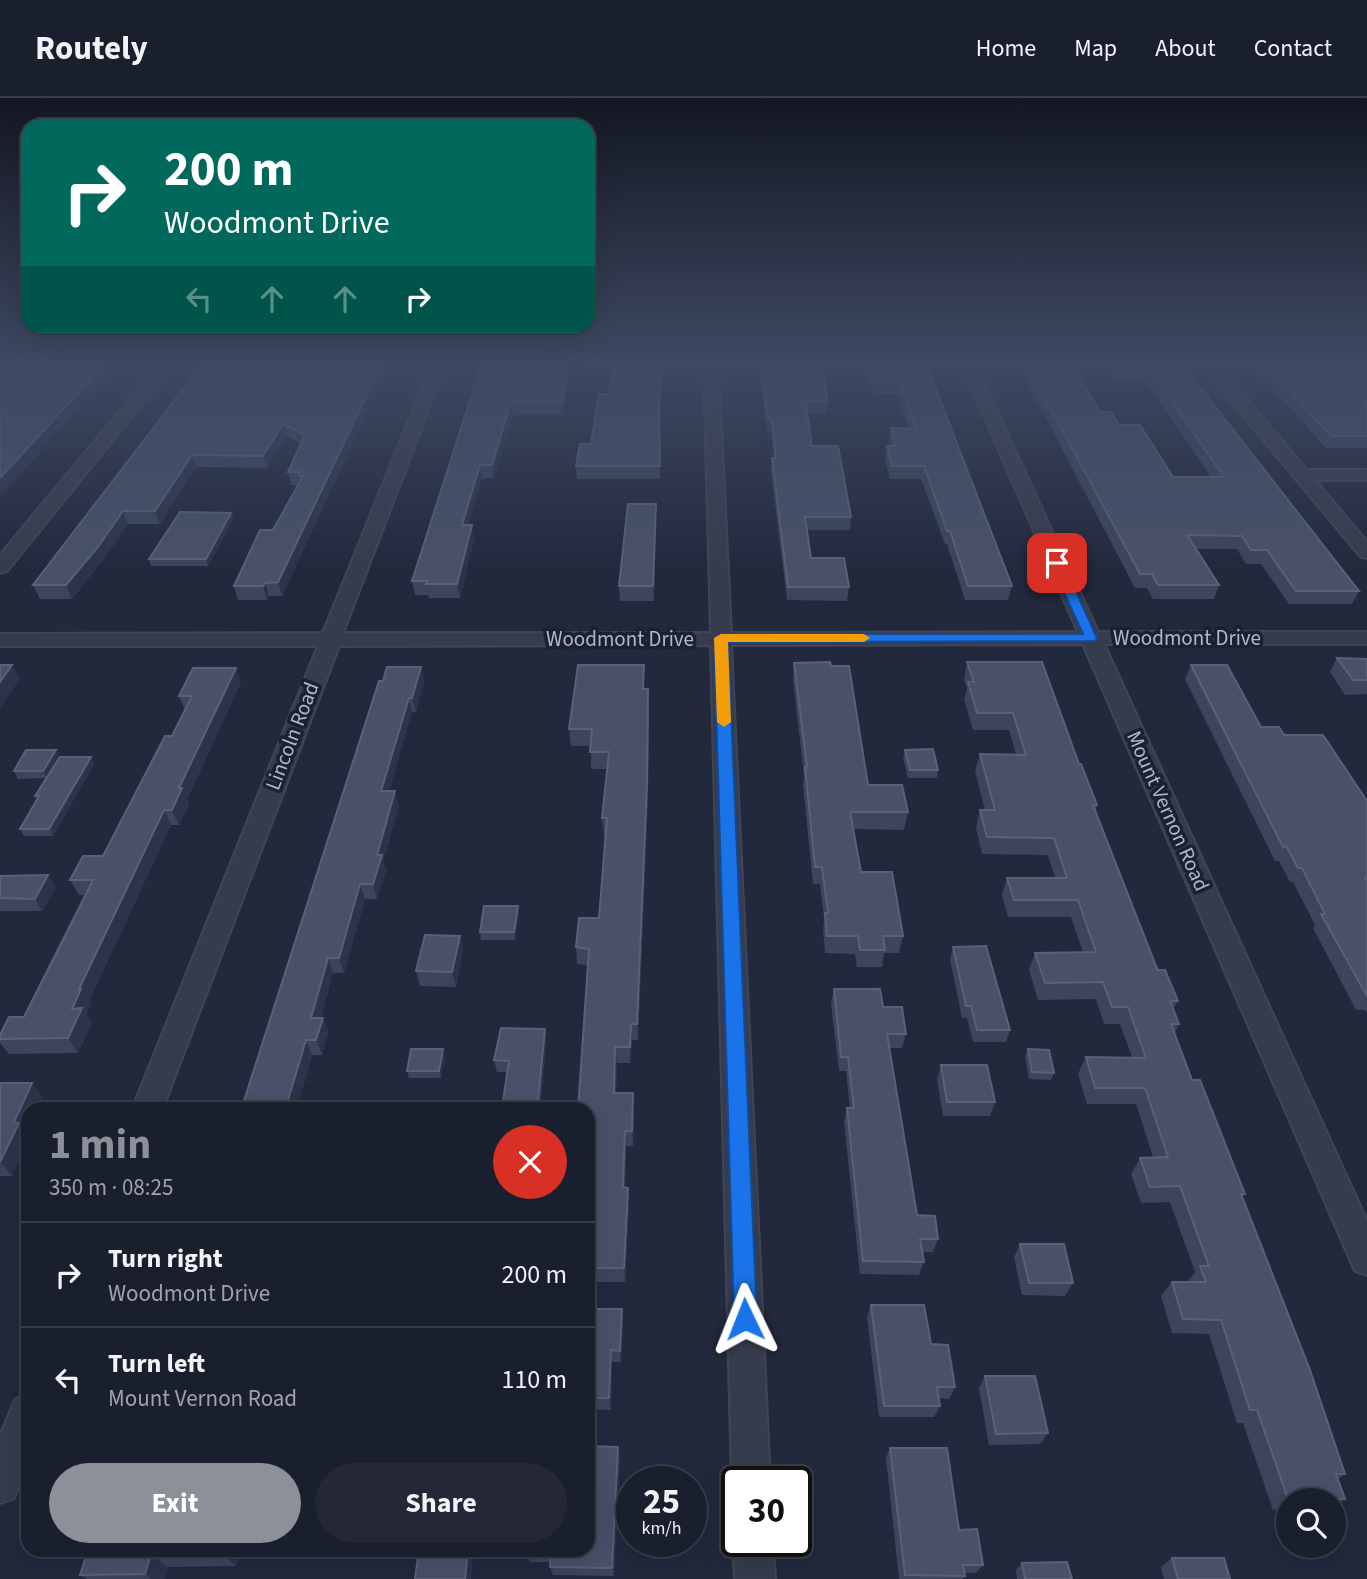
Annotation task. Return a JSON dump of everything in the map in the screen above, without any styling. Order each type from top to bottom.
[{"type":"street","points":[[0,567],[111,432]]},
{"type":"street","name":"Lincoln Road","points":[[150,1102],[412,432]]},
{"type":"street","points":[[714,432],[750,1466]]},
{"type":"street","name":"Mount Vernon Road","points":[[999,432],[1367,1259]]},
{"type":"street","points":[[1266,432],[1367,553]]},
{"type":"street","points":[[1302,475],[1367,475]]},
{"type":"street","name":"Woodmont Drive","points":[[0,640],[1367,638]]},
{"type":"street","points":[[0,1484],[21,1431]]},
{"type":"street","points":[[754,1557],[755,1579]]},
{"type":"building","points":[[0,432],[42,432],[0,478]]},
{"type":"building","points":[[150,432],[278,432],[263,456],[192,455],[155,511],[123,511],[98,547],[66,585],[33,585]]},
{"type":"building","points":[[299,432],[349,432],[278,582],[265,583],[263,586],[234,586],[260,530],[273,530],[303,476],[299,476],[300,472],[288,472],[305,435]]},
{"type":"building","points":[[460,432],[502,432],[492,465],[480,465],[462,525],[472,525],[457,584],[412,581]]},
{"type":"building","points":[[593,432],[659,432],[660,466],[576,466],[580,444],[591,444]]},
{"type":"building","points":[[773,432],[810,432],[812,446],[838,446],[851,517],[805,517],[811,558],[844,558],[849,587],[788,587],[772,458],[776,458]]},
{"type":"building","points":[[892,432],[953,432],[1012,586],[968,586],[924,466],[892,466],[887,446],[895,446]]},
{"type":"building","points":[[1063,432],[1145,432],[1173,477],[1224,477],[1193,432],[1235,432],[1359,591],[1296,591],[1267,550],[1251,550],[1242,536],[1187,535],[1219,585],[1158,585],[1152,574],[1140,574]]},
{"type":"building","points":[[1327,432],[1367,432],[1367,436],[1331,436]]},
{"type":"building","points":[[628,504],[656,504],[653,586],[619,586]]},
{"type":"building","points":[[180,512],[231,513],[206,559],[149,559]]},
{"type":"building","points":[[1337,658],[1367,659],[1367,680],[1353,680]]},
{"type":"building","points":[[830,662],[831,666],[849,666],[868,785],[902,785],[908,812],[850,812],[861,872],[892,872],[903,936],[883,936],[885,950],[860,950],[858,936],[827,936],[825,913],[828,913],[822,867],[815,867],[807,767],[794,663]]},
{"type":"building","points":[[967,662],[1042,662],[1097,805],[1093,805],[1156,966],[1158,970],[1165,970],[1178,1001],[1170,1001],[1179,1024],[1171,1024],[1192,1080],[1200,1080],[1310,1370],[1345,1474],[1336,1474],[1341,1488],[1284,1488],[1257,1410],[1250,1410],[1221,1320],[1183,1319],[1172,1282],[1206,1282],[1200,1266],[1209,1266],[1180,1186],[1150,1187],[1140,1158],[1168,1157],[1145,1088],[1095,1088],[1086,1057],[1146,1058],[1128,1007],[1112,1007],[1103,982],[1045,983],[1035,953],[1096,952],[1078,900],[1014,900],[1007,878],[1067,878],[1054,838],[987,837],[980,810],[995,810],[980,754],[1026,755],[1013,713],[977,713],[968,682],[974,682]]},
{"type":"building","points":[[0,665],[12,665],[0,682]]},
{"type":"building","points":[[578,665],[644,665],[643,689],[648,689],[647,783],[637,1024],[631,1024],[630,1047],[615,1047],[614,1093],[633,1093],[632,1131],[625,1131],[623,1187],[628,1188],[624,1268],[595,1268],[595,1102],[579,1102],[589,949],[576,947],[579,918],[599,918],[607,818],[602,818],[609,752],[590,752],[592,729],[569,729]]},
{"type":"building","points":[[1191,665],[1227,665],[1261,727],[1279,727],[1284,735],[1323,735],[1367,801],[1367,996],[1321,914],[1325,914],[1302,868],[1298,868],[1286,846],[1283,847]]},
{"type":"building","points":[[387,667],[421,667],[381,791],[395,791],[377,855],[382,855],[373,884],[360,884],[339,958],[328,958],[311,1018],[323,1018],[316,1040],[306,1040],[287,1102],[244,1102],[379,681],[383,681]]},
{"type":"building","points":[[193,668],[236,668],[179,788],[182,788],[172,810],[164,810],[79,989],[72,1009],[82,1008],[68,1038],[0,1039],[9,1017],[24,1017],[93,880],[70,880],[83,856],[103,856],[165,736],[172,736],[192,696],[179,696]]},
{"type":"building","points":[[933,749],[938,770],[910,770],[905,750]]},
{"type":"building","points":[[26,750],[56,750],[43,771],[14,771]]},
{"type":"building","points":[[60,757],[91,757],[49,829],[20,829],[39,796],[35,796]]},
{"type":"building","points":[[48,875],[35,899],[0,898],[0,876]]},
{"type":"building","points":[[484,906],[518,906],[514,932],[480,932]]},
{"type":"building","points":[[425,935],[460,936],[452,972],[416,971]]},
{"type":"building","points":[[986,946],[1010,1030],[977,1030],[971,1006],[966,1006],[953,947]]},
{"type":"building","points":[[834,989],[880,989],[883,1007],[902,1007],[906,1034],[887,1034],[917,1215],[935,1216],[938,1239],[920,1239],[924,1262],[863,1261],[847,1108],[854,1108],[848,1057],[841,1057]]},
{"type":"building","points":[[501,1028],[545,1029],[538,1101],[503,1101],[509,1061],[494,1060]]},
{"type":"building","points":[[411,1049],[443,1049],[439,1071],[407,1071]]},
{"type":"building","points":[[1028,1049],[1049,1050],[1054,1073],[1032,1072]]},
{"type":"building","points":[[941,1065],[987,1065],[995,1102],[947,1102]]},
{"type":"building","points":[[0,1083],[32,1083],[21,1102],[14,1122],[19,1123],[0,1162]]},
{"type":"building","points":[[1020,1244],[1064,1244],[1073,1283],[1029,1283]]},
{"type":"building","points":[[871,1305],[924,1305],[931,1344],[948,1345],[955,1387],[937,1387],[940,1406],[884,1406]]},
{"type":"building","points":[[595,1309],[622,1309],[620,1351],[611,1350],[609,1398],[595,1398]]},
{"type":"building","points":[[985,1376],[1035,1376],[1048,1433],[996,1434]]},
{"type":"building","points":[[595,1446],[618,1447],[612,1568],[550,1567],[551,1557],[595,1557]]},
{"type":"building","points":[[890,1448],[947,1448],[959,1530],[977,1529],[983,1565],[963,1565],[965,1576],[905,1575]]},
{"type":"building","points":[[86,1557],[150,1557],[145,1574],[80,1575]]},
{"type":"building","points":[[418,1557],[467,1557],[465,1579],[415,1579]]},
{"type":"building","points":[[1172,1558],[1224,1558],[1230,1579],[1178,1579]]},
{"type":"building","points":[[1067,1562],[1072,1579],[1025,1579],[1022,1563]]},
{"type":"slow traffic","points":[[724,722],[721,638],[864,638]]},
{"type":"route","points":[[745,1319],[721,638],[1091,638],[1057,563]]}]
